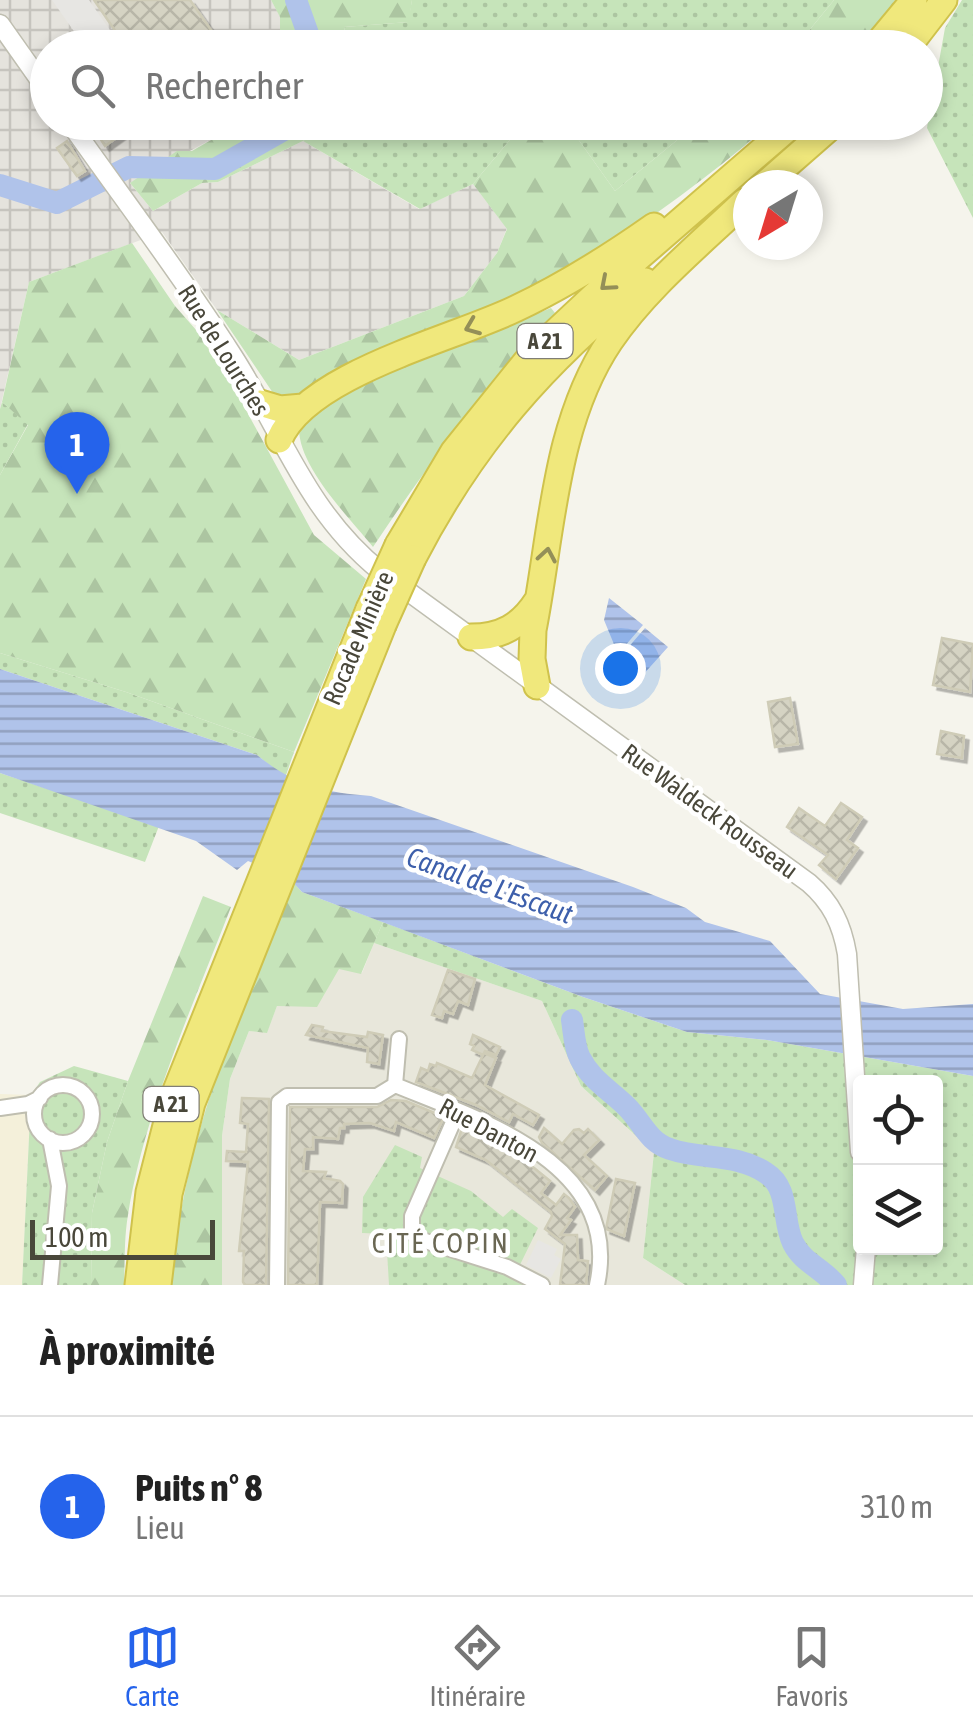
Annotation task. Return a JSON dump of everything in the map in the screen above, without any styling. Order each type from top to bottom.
[{"type":"highway","points":[[889,30],[914,0]]},
{"type":"highway","points":[[921,30],[944,0]]},
{"type":"highway","name":"Rocade Minière","points":[[738,170],[774,140]]},
{"type":"highway","name":"Rocade Minière","points":[[781,170],[815,140]]},
{"type":"highway","points":[[279,440],[290,419],[303,407],[378,364],[481,324],[547,292],[733,174]]},
{"type":"highway","name":"Rocade Minière","points":[[138,1285],[149,1192],[166,1119],[247,936],[376,617],[454,451],[516,372],[575,313],[708,200],[733,174]]},
{"type":"highway","name":"Rocade Minière","points":[[406,552],[528,386],[609,310],[733,210]]},
{"type":"highway","points":[[538,686],[532,649],[564,454],[592,373],[609,342],[634,312],[733,214]]},
{"type":"highway","points":[[260,403],[280,409],[303,407]]},
{"type":"highway","points":[[471,638],[510,629],[540,598]]},
{"type":"highway","name":"Rocade Minière","points":[[158,1285],[165,1218],[185,1125],[247,936]]},
{"type":"street","points":[[0,24],[30,66]]},
{"type":"street","name":"Rue de Lourches","points":[[81,140],[231,352],[323,512],[355,549],[383,573]]},
{"type":"street","name":"Rue Waldeck Rousseau","points":[[383,573],[816,889],[829,903],[842,929],[856,1075]]},
{"type":"street","points":[[277,1285],[280,1102],[287,1096],[377,1096],[396,1085],[399,1039]]},
{"type":"street","points":[[37,1126],[35,1111],[50,1088],[64,1085],[85,1096],[90,1104],[92,1118],[70,1153],[59,1186],[50,1285]]},
{"type":"street","name":"Rue Danton","points":[[396,1085],[520,1141],[565,1175],[590,1206],[598,1230],[601,1259],[597,1285]]},
{"type":"street","points":[[0,1110],[40,1098]]},
{"type":"street","points":[[0,1110],[37,1126],[50,1139],[59,1186]]},
{"type":"street","points":[[458,1110],[412,1216],[412,1232],[420,1240],[507,1268],[542,1285]]},
{"type":"street","points":[[50,1139],[67,1142],[79,1138]]},
{"type":"street","points":[[863,1285],[865,1255]]},
{"type":"shaded area","points":[[0,0],[271,0],[280,16],[280,30],[30,30],[30,140],[210,140],[130,183],[153,211],[202,183],[218,182],[303,141],[419,209],[473,184],[507,228],[497,253],[464,296],[299,360],[217,310],[162,232],[29,282],[0,409]]},
{"type":"shaded area","points":[[52,0],[89,0],[110,30],[73,30]]},
{"type":"shaded area","points":[[374,943],[542,1001],[581,1086],[654,1152],[643,1258],[685,1285],[222,1285],[222,1136],[230,1079],[249,1031],[267,1032],[277,1006],[339,968],[362,973]]},
{"type":"shaded area","points":[[0,1094],[31,1095],[22,1285],[0,1285]]},
{"type":"shaded area","points":[[538,1240],[557,1249],[554,1255],[561,1259],[551,1278],[526,1265]]},
{"type":"green space","points":[[271,0],[412,0],[409,22],[344,27],[344,30],[280,30],[280,17]]},
{"type":"green space","points":[[412,0],[834,0],[809,30],[344,27],[408,22]]},
{"type":"green space","points":[[834,0],[899,0],[873,30],[809,30]]},
{"type":"green space","points":[[962,0],[973,0],[973,218],[933,140],[943,140],[945,28]]},
{"type":"green space","points":[[211,140],[304,140],[218,182],[202,183],[153,211],[130,183],[177,151],[192,151]]},
{"type":"green space","points":[[510,140],[473,184],[420,209],[303,141]]},
{"type":"green space","points":[[510,140],[579,140],[615,191],[677,140],[751,140],[670,204],[560,272],[326,383],[289,398],[273,393],[217,310],[299,360],[464,296],[497,253],[507,229],[473,184]]},
{"type":"green space","points":[[579,140],[677,140],[615,191]]},
{"type":"green space","points":[[132,243],[234,388],[314,535],[366,579],[294,752],[126,692],[0,653],[0,475],[28,425],[2,402],[29,282]]},
{"type":"green space","points":[[551,308],[555,313],[459,426],[373,547],[315,474],[306,458],[299,426],[389,372]]},
{"type":"green space","points":[[2,402],[28,424],[0,475],[0,409]]},
{"type":"green space","points":[[0,653],[126,692],[294,752],[285,778],[257,755],[0,669]]},
{"type":"green space","points":[[0,773],[159,826],[145,862],[0,813]]},
{"type":"green space","points":[[293,882],[302,892],[383,922],[361,974],[339,969],[317,1007],[277,1006],[267,1033],[249,1031],[230,1079],[222,1136],[222,1285],[172,1285],[187,1180],[200,1129],[233,1030]]},
{"type":"green space","points":[[203,896],[231,907],[146,1137],[127,1224],[124,1285],[91,1285],[92,1213],[107,1142]]},
{"type":"green space","points":[[383,922],[687,1032],[767,1040],[973,1076],[973,1285],[685,1285],[643,1258],[654,1152],[581,1086],[542,1001],[374,943]]},
{"type":"green space","points":[[74,1066],[128,1081],[107,1142],[92,1213],[91,1285],[22,1285],[31,1095],[40,1082]]},
{"type":"green space","points":[[395,1145],[422,1157],[420,1168],[471,1191],[503,1217],[512,1209],[538,1228],[513,1279],[523,1285],[389,1285],[386,1234],[362,1233],[363,1197]]},
{"type":"water","points":[[609,598],[643,625],[618,654],[604,620]]},
{"type":"water","points":[[645,628],[668,647],[641,677],[620,657]]},
{"type":"water","name":"Canal de L'Escaut","points":[[0,669],[257,755],[310,786],[371,796],[633,887],[686,908],[705,922],[770,941],[820,994],[903,1009],[973,1004],[973,1076],[767,1040],[687,1032],[302,892],[289,878],[248,861],[237,870],[196,841],[0,773]]},
{"type":"building","points":[[94,0],[190,0],[211,30],[115,30]]},
{"type":"building","points":[[67,141],[85,171],[77,176],[57,148]]},
{"type":"building","points":[[942,638],[973,644],[970,692],[933,685]]},
{"type":"building","points":[[790,698],[798,744],[775,747],[768,702]]},
{"type":"building","points":[[941,731],[964,736],[962,758],[937,754]]},
{"type":"building","points":[[841,803],[862,817],[847,840],[858,848],[836,879],[819,865],[828,855],[787,827],[799,808],[825,826]]},
{"type":"building","points":[[448,970],[475,979],[468,1005],[458,1001],[453,1014],[444,1011],[442,1018],[432,1015]]},
{"type":"building","points":[[312,1025],[323,1027],[322,1031],[367,1037],[368,1032],[383,1035],[379,1064],[367,1062],[368,1048],[306,1035]]},
{"type":"building","points":[[473,1035],[500,1047],[496,1055],[472,1050]]},
{"type":"building","points":[[484,1053],[496,1058],[485,1085],[539,1115],[533,1125],[513,1114],[509,1122],[416,1082],[421,1068],[428,1071],[430,1064],[437,1063],[472,1078]]},
{"type":"building","points":[[242,1098],[269,1099],[266,1285],[243,1282],[244,1251],[239,1251],[248,1162],[226,1161],[227,1151],[246,1152],[248,1124],[240,1123]]},
{"type":"building","points":[[391,1100],[406,1101],[444,1117],[434,1138],[396,1122],[394,1131],[370,1123],[344,1124],[338,1139],[313,1137],[313,1149],[305,1149],[303,1171],[326,1172],[324,1178],[340,1181],[342,1203],[320,1202],[317,1285],[288,1285],[290,1107],[377,1107]]},
{"type":"building","points":[[463,1125],[507,1146],[550,1181],[541,1193],[556,1205],[564,1194],[569,1198],[575,1207],[560,1235],[577,1235],[578,1260],[588,1261],[586,1285],[560,1285],[565,1244],[545,1229],[551,1212],[486,1160],[456,1147]]},
{"type":"building","points":[[544,1128],[562,1144],[579,1129],[584,1133],[588,1129],[599,1140],[584,1155],[607,1176],[595,1190],[542,1143],[539,1137]]},
{"type":"building","points":[[616,1179],[635,1183],[624,1236],[606,1229]]},
{"type":"waterway","points":[[296,0],[307,30]]},
{"type":"waterway","points":[[0,185],[57,203],[129,167],[215,169],[266,140]]},
{"type":"waterway","points":[[572,1020],[576,1049],[584,1066],[627,1107],[656,1142],[682,1152],[743,1162],[774,1179],[793,1243],[802,1256],[836,1285]]},
{"type":"place","name":"Puits n° 8","points":[[77,494]]},
{"type":"district","name":"CITÉ COPIN","points":[[441,1243]]}]
